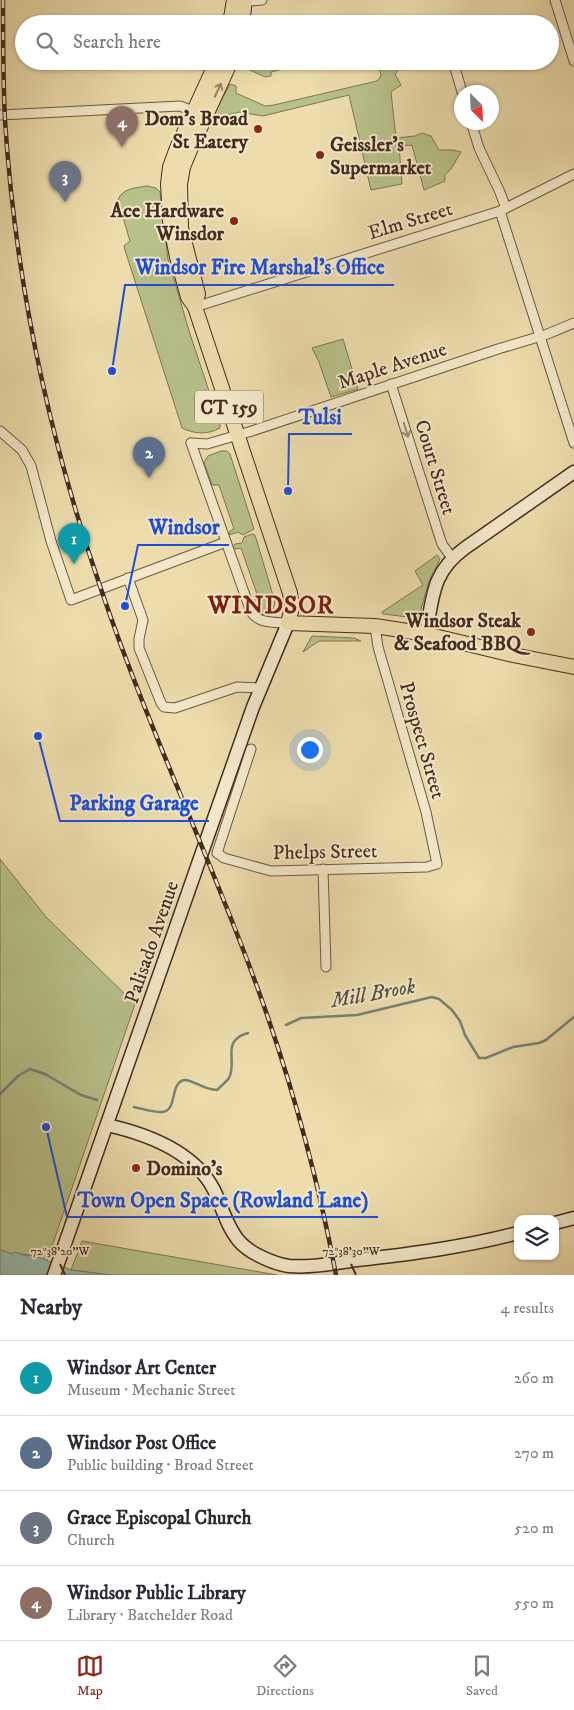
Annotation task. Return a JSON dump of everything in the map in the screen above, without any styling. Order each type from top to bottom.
[{"type":"main road","points":[[234,15],[240,1]]},
{"type":"main road","points":[[240,1],[241,15]]},
{"type":"main road","name":"CT 159","points":[[214,70],[183,167],[174,184],[175,219],[187,252],[198,294],[196,307],[291,597],[292,611],[288,623]]},
{"type":"main road","name":"CT 159","points":[[200,114],[226,70]]},
{"type":"main road","points":[[426,634],[437,582],[444,567],[452,558],[574,472]]},
{"type":"main road","points":[[288,623],[375,626],[426,634],[513,655],[574,667]]},
{"type":"main road","name":"Palisado Avenue","points":[[54,1275],[260,688],[288,623]]},
{"type":"main road","points":[[107,1124],[137,1133],[175,1150],[198,1168],[212,1188],[232,1231],[240,1242],[257,1254],[282,1265],[320,1266],[395,1256],[514,1234]]},
{"type":"main road","points":[[559,1222],[574,1218]]},
{"type":"street","points":[[240,1],[262,0]]},
{"type":"street","points":[[555,0],[574,61]]},
{"type":"street","points":[[456,70],[460,85]]},
{"type":"street","points":[[0,115],[180,106],[200,114]]},
{"type":"street","points":[[473,130],[479,148],[500,190],[503,209],[539,337],[574,443]]},
{"type":"street","name":"Elm Street","points":[[196,307],[503,209],[574,174]]},
{"type":"street","name":"Maple Avenue","points":[[226,542],[192,442],[204,445],[539,337],[574,323]]},
{"type":"street","name":"Court Street","points":[[392,384],[441,541],[452,558]]},
{"type":"street","points":[[0,431],[22,450],[31,466],[71,600],[226,542],[252,615],[264,621],[288,623]]},
{"type":"street","points":[[128,578],[143,620],[139,639],[140,648],[164,707],[175,708],[238,687],[260,688]]},
{"type":"street","name":"Prospect Street","points":[[375,626],[378,647],[426,812],[436,864]]},
{"type":"street","name":"Phelps Street","points":[[251,749],[217,853],[224,858],[271,872],[428,867],[436,864]]},
{"type":"street","points":[[322,870],[326,967]]},
{"type":"green space","points":[[250,70],[279,70],[271,72],[271,76],[265,77]]},
{"type":"green space","points":[[380,70],[398,70],[395,74],[401,85],[391,92],[396,138],[415,136],[422,133],[431,136],[439,150],[461,152],[445,175],[445,181],[424,190],[412,145],[399,146],[402,184],[371,190],[349,95],[263,116],[239,112],[215,118],[213,116],[230,84],[236,86],[236,93],[265,106],[377,81],[381,76]]},
{"type":"green space","points":[[147,186],[156,188],[160,192],[168,259],[190,334],[220,424],[220,428],[211,432],[191,432],[182,428],[125,250],[124,246],[130,241],[118,200],[126,191]]},
{"type":"green space","points":[[343,339],[358,389],[331,397],[312,348]]},
{"type":"green space","points":[[221,451],[227,451],[230,454],[254,529],[243,535],[238,532],[229,535],[230,531],[234,529],[219,485],[212,485],[204,462],[208,456]]},
{"type":"green space","points":[[252,534],[255,535],[275,602],[272,614],[268,615],[259,612],[253,605],[252,602],[258,597],[241,548],[236,549],[233,547],[235,544],[242,543],[244,537]]},
{"type":"green space","points":[[437,555],[440,559],[429,581],[420,613],[417,612],[408,617],[383,614],[382,612],[423,585],[415,571]]},
{"type":"green space","points":[[312,636],[354,638],[361,641],[319,641],[303,652]]},
{"type":"green space","points":[[0,859],[46,917],[135,1004],[47,1261],[29,1255],[12,1254],[0,1250]]},
{"type":"green space","points":[[82,1241],[277,1275],[111,1275],[71,1270]]},
{"type":"shaded area","points":[[0,1250],[12,1254],[15,1252],[26,1256],[33,1255],[71,1270],[111,1275],[0,1275]]},
{"type":"waterway","name":"Mill Brook","points":[[286,1025],[301,1018],[357,1015],[432,997],[439,999],[452,1010],[460,1021],[465,1035],[479,1058],[486,1058],[513,1047],[546,1040],[574,1017]]},
{"type":"waterway","name":"Mill Brook","points":[[134,1107],[154,1112],[166,1111],[170,1108],[176,1086],[184,1080],[217,1090],[229,1078],[234,1041],[248,1033]]},
{"type":"waterway","name":"Mill Brook","points":[[0,1094],[18,1076],[30,1069],[45,1074],[81,1095],[97,1100]]},
{"type":"railway","points":[[3,0],[5,120],[17,240],[37,358],[65,475],[101,589],[138,691],[240,941],[271,1027],[293,1097],[312,1168],[336,1275]]},
{"type":"place","name":"Dom's Broad St Eatery","points":[[258,129]]},
{"type":"place","name":"Windsor Public Library","points":[[122,147]]},
{"type":"place","name":"Geissler's Supermarket","points":[[320,155]]},
{"type":"place","name":"Grace Episcopal Church","points":[[65,202]]},
{"type":"place","name":"Ace Hardware Winsdor","points":[[234,221]]},
{"type":"place","name":"Windsor Fire Marshal's Office","points":[[112,371]]},
{"type":"place","name":"Windsor Post Office","points":[[149,478]]},
{"type":"place","name":"Tulsi","points":[[288,491]]},
{"type":"place","name":"Windsor Art Center","points":[[74,564]]},
{"type":"place","name":"Windsor","points":[[125,606]]},
{"type":"place","name":"Windsor Steak & Seafood BBQ","points":[[531,632]]},
{"type":"place","name":"Parking Garage","points":[[38,736]]},
{"type":"place","name":"Town Open Space (Rowland Lane)","points":[[46,1127]]},
{"type":"place","name":"Domino's","points":[[136,1168]]},
{"type":"district","name":"WINDSOR","points":[[271,604]]}]
